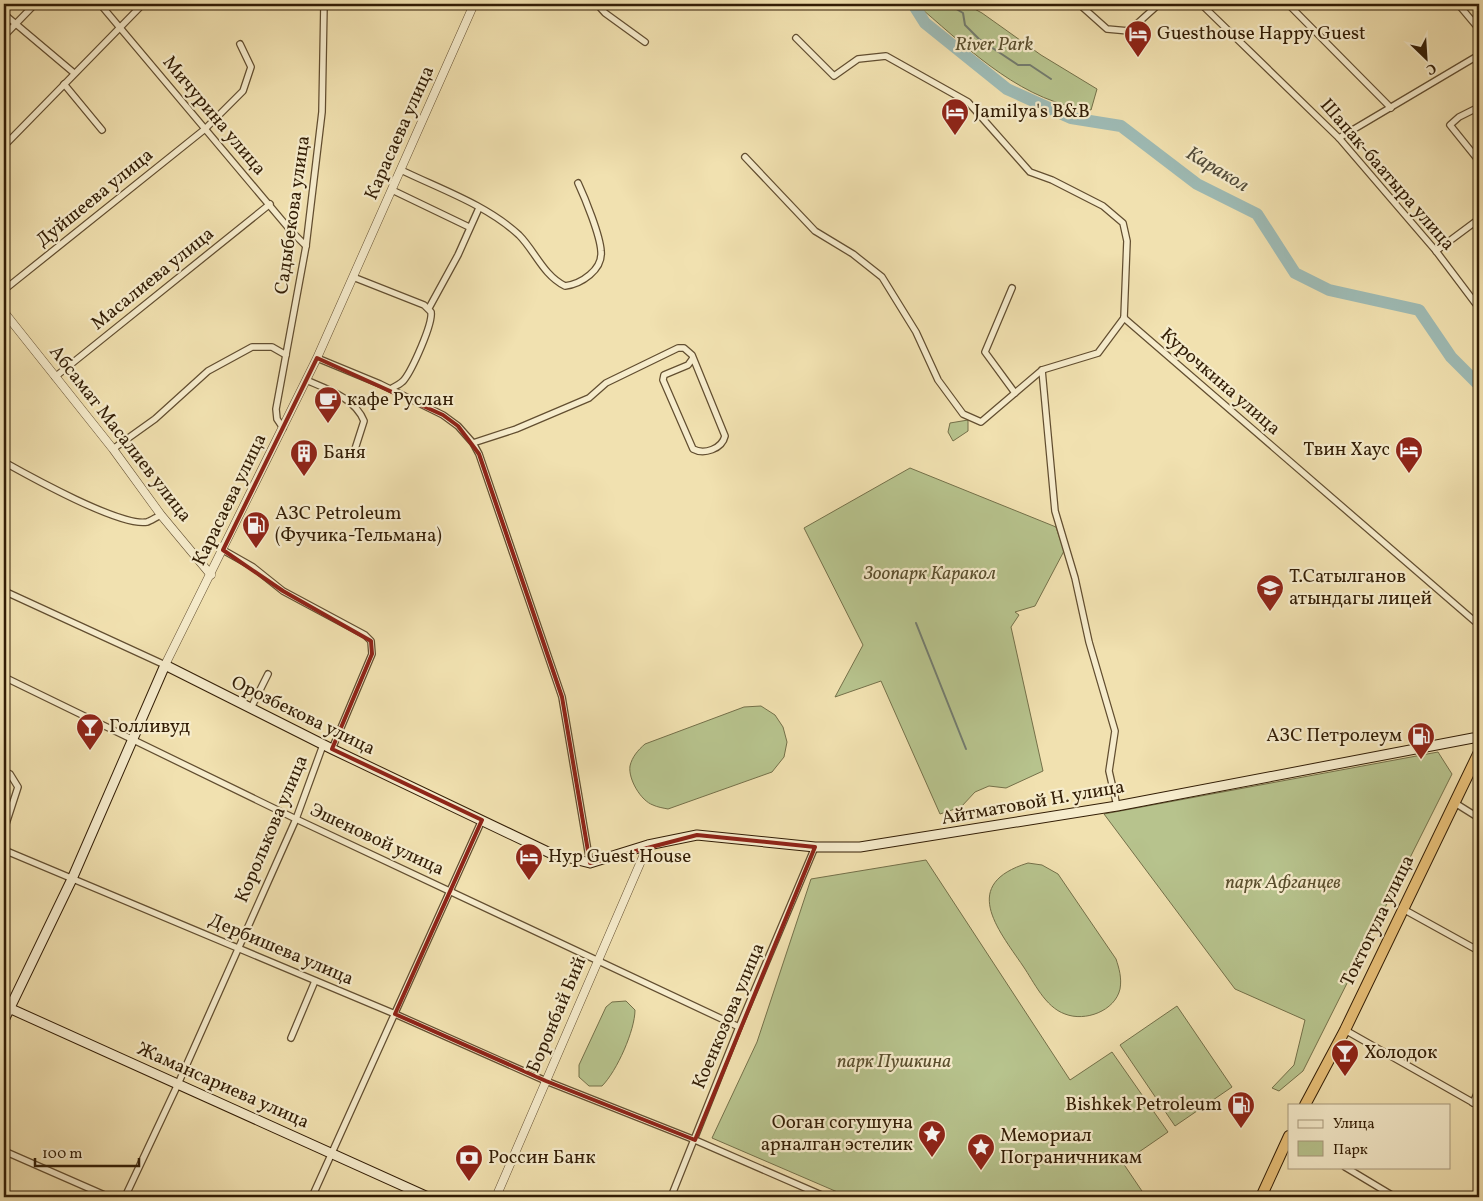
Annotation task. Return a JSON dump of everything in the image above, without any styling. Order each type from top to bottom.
[{"type":"highway","name":"Токтогула улица","points":[[1307,1104],[1345,1030],[1479,752]]},
{"type":"highway","points":[[1261,1197],[1288,1138]]},
{"type":"main road","name":"Орозбекова улица","points":[[165,666],[328,747],[550,853],[590,863]]},
{"type":"main road","name":"Карасаева улица","points":[[4,1020],[6,1007],[72,879],[131,740],[165,666]]},
{"type":"main road","name":"Айтматовой Н. улица","points":[[590,863],[648,845],[697,835],[816,847],[860,847],[1117,806],[1457,741],[1479,739]]},
{"type":"main road","name":"Жамансариева улица","points":[[6,1007],[428,1197]]},
{"type":"street","points":[[4,36],[35,4]]},
{"type":"street","name":"Мичурина улица","points":[[100,4],[291,231],[306,246]]},
{"type":"street","points":[[4,146],[143,4]]},
{"type":"street","name":"Садыбекова улица","points":[[283,428],[277,419],[276,409],[306,246],[322,112],[324,4]]},
{"type":"street","name":"Карасаева улица","points":[[165,666],[317,358],[474,4]]},
{"type":"street","points":[[597,4],[605,13],[644,42]]},
{"type":"street","points":[[1079,4],[1107,29],[1129,31],[1159,4]]},
{"type":"street","name":"Шапак-баатыра улица","points":[[1201,4],[1340,138],[1436,251],[1479,308]]},
{"type":"street","points":[[1288,4],[1391,108]]},
{"type":"street","points":[[1458,4],[1479,29]]},
{"type":"street","points":[[4,14],[74,74]]},
{"type":"street","points":[[745,157],[815,231],[852,254],[882,277],[916,332],[938,380],[963,414],[980,422],[1042,370],[1098,353],[1124,318],[1128,241],[1123,223],[1103,206],[1052,180],[1030,172],[968,102],[886,56],[858,59],[834,76],[796,38]]},
{"type":"street","name":"Дуйшеева улица","points":[[4,290],[205,129],[243,91],[251,68],[240,44]]},
{"type":"street","points":[[1340,138],[1479,55]]},
{"type":"street","points":[[64,84],[102,130]]},
{"type":"street","points":[[1479,107],[1459,117],[1450,126],[1479,161]]},
{"type":"street","points":[[401,170],[478,208],[519,236],[548,273],[565,286],[576,284],[591,273],[600,261],[601,250],[586,200],[578,183]]},
{"type":"street","points":[[392,190],[469,227]]},
{"type":"street","name":"Масалиева улица","points":[[55,377],[270,204]]},
{"type":"street","points":[[391,389],[404,380],[410,371],[430,323],[429,308],[458,255],[478,208]]},
{"type":"street","points":[[1436,251],[1479,219]]},
{"type":"street","points":[[353,277],[429,308]]},
{"type":"street","points":[[1012,288],[985,352],[1015,393]]},
{"type":"street","name":"Абсамат Масалиев улица","points":[[4,312],[113,449],[161,514],[211,575]]},
{"type":"street","name":"Курочкина улица","points":[[1124,318],[1479,625]]},
{"type":"street","points":[[113,449],[155,419],[208,371],[252,347],[272,347],[286,355]]},
{"type":"street","points":[[473,443],[516,429],[589,398],[606,383],[678,348],[689,350],[693,358],[725,436],[720,445],[703,452],[693,449],[663,377],[688,365],[693,358]]},
{"type":"street","points":[[317,358],[391,389],[443,415],[458,426],[473,443],[479,454],[562,697],[590,863]]},
{"type":"street","points":[[1042,370],[1055,511],[1074,578],[1089,642],[1115,731],[1109,771],[1117,806]]},
{"type":"street","points":[[306,380],[340,395],[361,414],[364,421],[355,449]]},
{"type":"street","points":[[4,462],[79,502],[134,521],[146,522],[161,514]]},
{"type":"street","points":[[223,550],[253,567],[282,591],[365,635],[372,641],[372,654],[328,747]]},
{"type":"street","name":"Орозбекова улица","points":[[4,591],[165,666]]},
{"type":"street","points":[[250,708],[268,674]]},
{"type":"street","name":"Эшеновой улица","points":[[4,677],[131,740],[739,1027]]},
{"type":"street","name":"Королькова улица","points":[[125,1197],[178,1084],[328,747]]},
{"type":"street","points":[[4,771],[10,774],[18,787],[4,830]]},
{"type":"street","points":[[1455,803],[1479,818]]},
{"type":"street","points":[[312,1197],[482,820]]},
{"type":"street","name":"Боронбай Бий","points":[[496,1197],[648,845]]},
{"type":"street","name":"Коенкозова улица","points":[[671,1197],[739,1027],[816,847]]},
{"type":"street","name":"Дербишева улица","points":[[4,850],[395,1014],[546,1081],[695,1140]]},
{"type":"street","points":[[1403,909],[1479,951]]},
{"type":"street","points":[[291,1038],[315,981]]},
{"type":"street","points":[[1345,1030],[1479,1106]]},
{"type":"street","points":[[1473,1103],[1479,1089]]},
{"type":"street","points":[[695,1140],[826,1197]]},
{"type":"street","points":[[4,1151],[109,1197]]},
{"type":"street","points":[[1348,1168],[1395,1197]]},
{"type":"highlighted area","points":[[317,358],[443,415],[458,426],[479,454],[562,697],[590,863],[697,835],[815,847],[695,1140],[546,1081],[395,1014],[482,820],[332,749],[372,654],[371,641],[283,591],[223,550]]},
{"type":"green space","name":"River Park","points":[[920,4],[965,4],[982,13],[1041,55],[1097,89],[1091,110],[1043,97],[1000,73],[923,10]]},
{"type":"green space","points":[[968,420],[968,431],[953,441],[948,432],[950,423]]},
{"type":"green space","name":"Зоопарк Каракол","points":[[910,468],[1056,527],[1064,551],[1035,606],[1015,612],[1019,615],[1011,627],[1043,771],[1006,788],[989,786],[975,792],[961,807],[940,814],[881,681],[835,697],[863,645],[804,528]]},
{"type":"green space","points":[[761,706],[775,715],[783,727],[787,742],[784,757],[772,772],[668,809],[648,803],[636,789],[631,777],[630,766],[636,754],[645,744],[744,707]]},
{"type":"green space","name":"парк Афганцев","points":[[1438,752],[1452,774],[1303,1071],[1279,1091],[1272,1088],[1294,1065],[1305,1020],[1235,989],[1104,814]]},
{"type":"green space","name":"парк Пушкина","points":[[926,860],[1070,1080],[1112,1052],[1168,1132],[1123,1163],[1146,1197],[849,1197],[712,1138],[757,1042],[811,879]]},
{"type":"green space","points":[[1028,863],[1042,865],[1058,874],[1116,959],[1120,977],[1120,989],[1112,1003],[1098,1013],[1081,1017],[1073,1016],[1058,1011],[1052,1006],[1036,986],[995,922],[990,908],[990,895],[995,883],[1007,872]]},
{"type":"green space","points":[[626,1001],[635,1010],[629,1039],[608,1079],[602,1086],[589,1086],[579,1077],[579,1065],[606,1007],[612,1002]]},
{"type":"green space","points":[[1177,1006],[1232,1087],[1175,1126],[1120,1045]]},
{"type":"waterway","name":"Каракол","points":[[913,4],[925,23],[1007,89],[1071,118],[1121,126],[1197,184],[1257,214],[1295,273],[1329,290],[1419,310],[1451,357],[1479,385]]},
{"type":"waterway","points":[[948,4],[963,13],[965,25],[979,39],[1018,65],[1030,65],[1051,79]]},
{"type":"waterway","points":[[916,623],[966,749]]},
{"type":"place","name":"Guesthouse Happy Guest","points":[[1138,58]]},
{"type":"place","name":"Jamilya's B&B","points":[[955,136]]},
{"type":"place","name":"кафе Руслан","points":[[328,424]]},
{"type":"place","name":"Твин Хаус","points":[[1409,474]]},
{"type":"place","name":"Баня","points":[[304,477]]},
{"type":"place","name":"АЗС Petroleum (Фучика-Тельмана)","points":[[256,549]]},
{"type":"place","name":"Т.Сатылганов атындагы лицей","points":[[1270,612]]},
{"type":"place","name":"Голливуд","points":[[90,751]]},
{"type":"place","name":"АЗС Петролеум","points":[[1421,760]]},
{"type":"place","name":"Нур Guest House","points":[[529,881]]},
{"type":"place","name":"Холодок","points":[[1345,1077]]},
{"type":"place","name":"Bishkek Petroleum","points":[[1241,1129]]},
{"type":"place","name":"Ооган согушуна арналган эстелик","points":[[932,1158]]},
{"type":"place","name":"Мемориал Пограничникам","points":[[981,1171]]},
{"type":"place","name":"Россин Банк","points":[[469,1182]]}]
